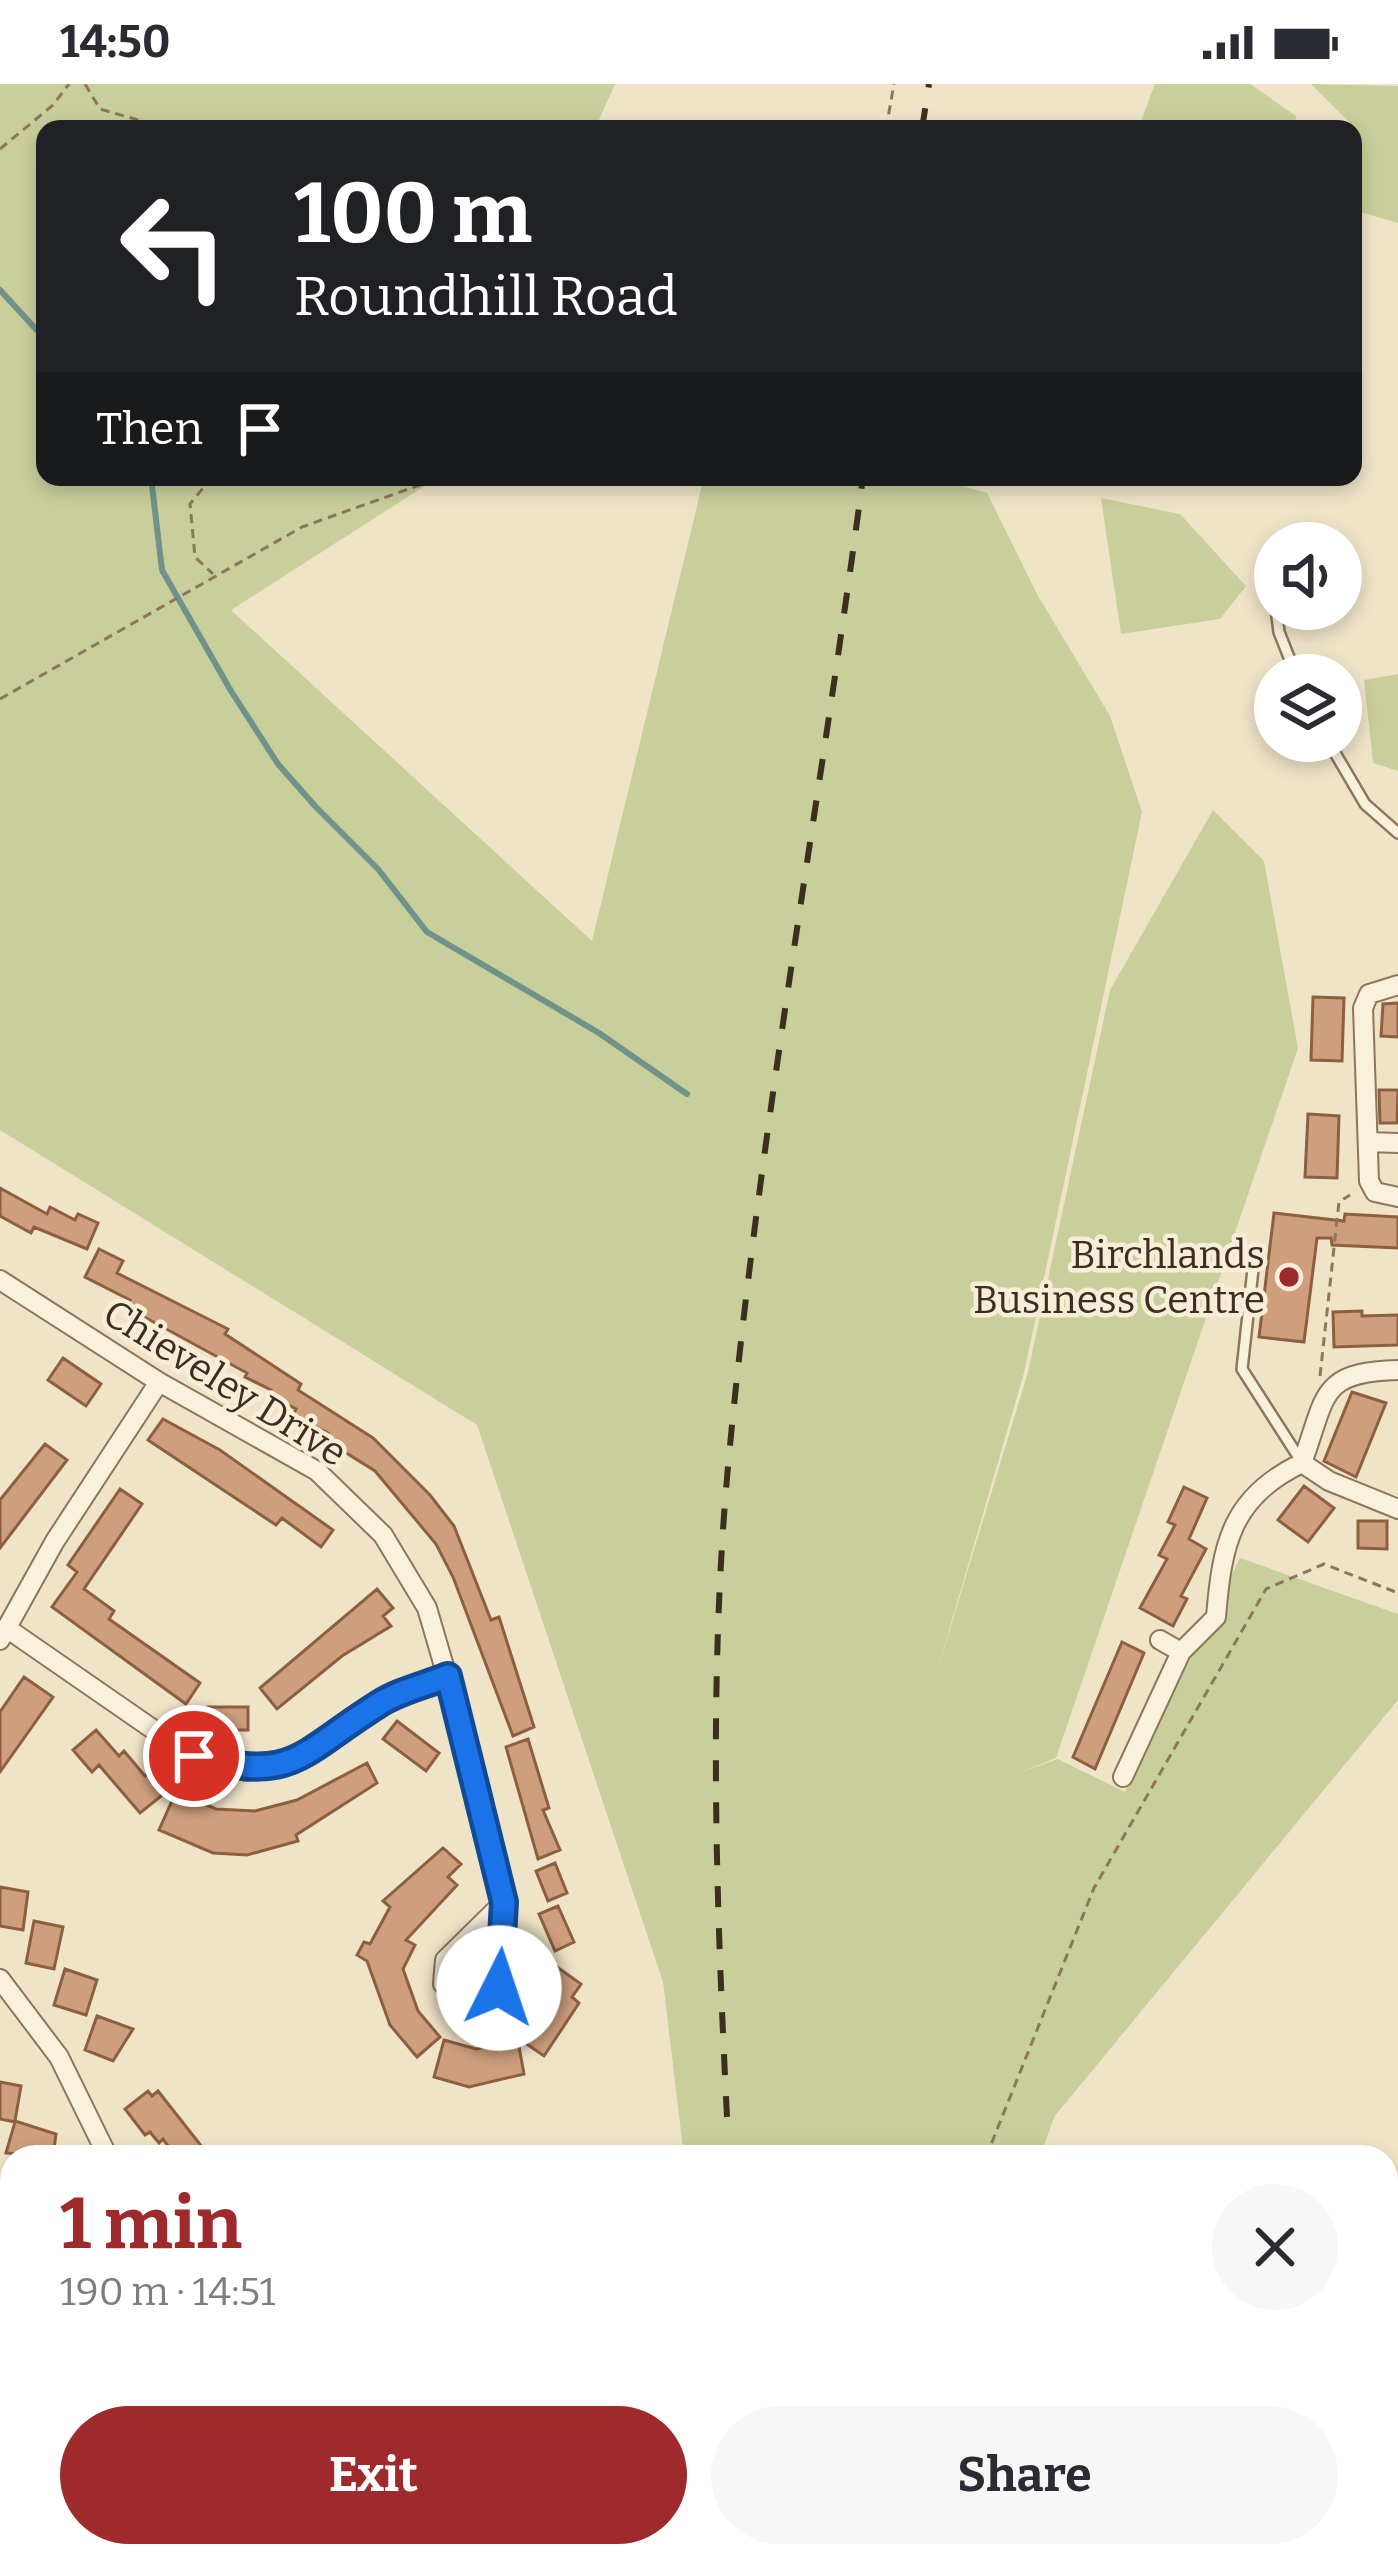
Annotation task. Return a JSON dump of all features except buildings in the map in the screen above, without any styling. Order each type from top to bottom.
[{"type":"street","points":[[1398,985],[1369,994],[1363,1008],[1370,1181],[1375,1192],[1398,1197]]},
{"type":"street","points":[[1369,1142],[1398,1143]]},
{"type":"street","name":"Chieveley Drive","points":[[0,1280],[159,1382],[317,1471],[383,1535],[427,1608],[504,1902],[499,1988],[478,2005],[467,2006],[443,1984],[445,1960],[504,1902]]},
{"type":"street","points":[[1124,1777],[1181,1652],[1216,1617],[1222,1552],[1242,1510],[1268,1479],[1302,1462],[1327,1394],[1339,1378],[1356,1371],[1398,1370]]},
{"type":"street","points":[[159,1382],[56,1541],[4,1634],[194,1756],[247,1771],[297,1761],[384,1701],[448,1676]]},
{"type":"street","points":[[1302,1462],[1329,1481],[1398,1509]]},
{"type":"street","points":[[1160,1640],[1181,1652]]},
{"type":"street","points":[[0,1979],[59,2057],[102,2145]]},
{"type":"lane","points":[[1340,762],[1365,804],[1398,833]]},
{"type":"lane","points":[[1255,1251],[1242,1370],[1302,1462]]},
{"type":"path","points":[[0,149],[53,105],[69,84]]},
{"type":"path","points":[[86,84],[100,109],[138,120]]},
{"type":"path","points":[[888,120],[894,84]]},
{"type":"path","points":[[205,486],[190,504],[195,557],[215,577]]},
{"type":"path","points":[[0,699],[302,527],[417,486]]},
{"type":"path","points":[[1327,1394],[1318,1370],[1339,1202],[1370,1181]]},
{"type":"path","points":[[991,2145],[1094,1888],[1266,1589],[1324,1564],[1398,1593]]},
{"type":"green space","points":[[0,84],[615,84],[599,120],[36,120],[36,486],[425,486],[231,610],[592,941],[702,486],[963,486],[987,493],[1038,596],[1110,716],[1142,812],[1024,1373],[936,1675],[1028,1372],[1110,990],[1213,810],[1264,861],[1298,1048],[1056,1758],[1021,1772],[1058,1759],[1125,1792],[1240,1558],[1398,1614],[1398,1700],[1054,2117],[1044,2145],[683,2145],[663,1982],[477,1425],[0,1130]]},
{"type":"green space","points":[[1155,84],[1250,84],[1296,116],[1296,120],[1141,120]]},
{"type":"green space","points":[[1311,84],[1398,86],[1398,223],[1362,213],[1362,120],[1347,120]]},
{"type":"green space","points":[[1101,498],[1180,514],[1246,586],[1220,619],[1121,634]]},
{"type":"green space","points":[[1398,674],[1398,771],[1373,763],[1364,680]]},
{"type":"waterway","points":[[0,290],[36,329]]},
{"type":"waterway","points":[[152,486],[162,570],[278,764],[378,869],[427,932],[599,1033],[687,1094]]},
{"type":"railway","points":[[923,120],[929,84]]},
{"type":"railway","points":[[727,2117],[717,1869],[722,1539],[742,1333],[774,1088],[862,486]]},
{"type":"place","name":"Birchlands Business Centre","points":[[1289,1277]]},
{"type":"route","points":[[194,1756],[247,1771],[297,1761],[384,1701],[448,1676],[480,1789],[504,1902],[499,1988]]}]
